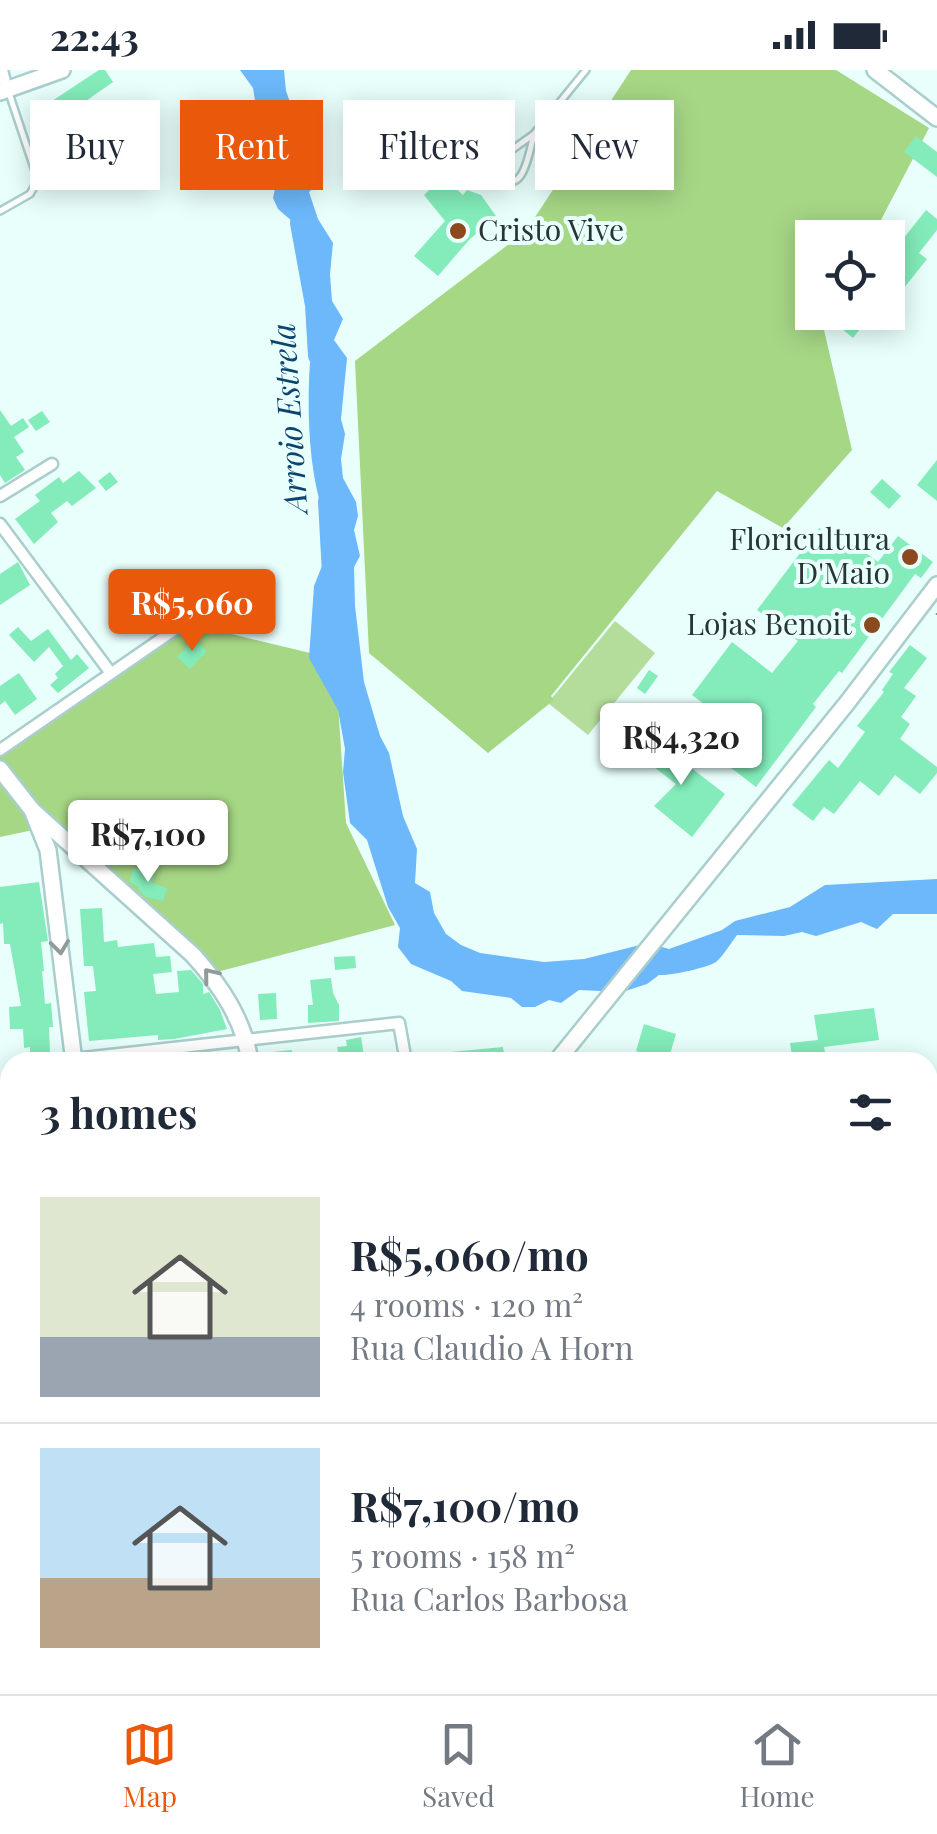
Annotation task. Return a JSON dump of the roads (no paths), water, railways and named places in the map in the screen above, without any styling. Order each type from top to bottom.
[{"type":"main road","points":[[4,91],[62,70]]},
{"type":"main road","points":[[875,70],[937,118]]},
{"type":"main road","points":[[566,1052],[937,585]]},
{"type":"main road","points":[[0,769],[32,810],[193,955],[228,999],[249,1052]]},
{"type":"main road","points":[[32,810],[48,850],[73,1052]]},
{"type":"main road","points":[[48,850],[64,846],[77,850]]},
{"type":"street","points":[[2,70],[4,91]]},
{"type":"street","points":[[0,496],[52,464]]},
{"type":"street","points":[[0,524],[110,672]]},
{"type":"street","points":[[0,750],[190,619]]},
{"type":"street","points":[[148,1052],[399,1023],[404,1052]]},
{"type":"lane","points":[[534,134],[522,174],[516,181],[500,178],[495,172],[499,159],[534,134],[586,70]]},
{"type":"lane","points":[[0,211],[30,194],[38,180],[4,91]]},
{"type":"water","name":"Arroio Estrela","points":[[240,70],[284,70],[289,100],[255,100],[253,88]]},
{"type":"water","name":"Arroio Estrela","points":[[275,190],[311,190],[318,219],[333,243],[332,301],[343,319],[334,340],[347,358],[341,459],[343,478],[356,502],[358,516],[354,530],[360,556],[354,567],[355,606],[364,682],[389,753],[403,816],[417,849],[415,883],[430,892],[434,913],[446,934],[480,953],[544,962],[584,959],[648,943],[669,949],[722,930],[735,921],[790,907],[825,885],[937,879],[937,914],[893,914],[877,929],[861,922],[816,936],[802,932],[784,936],[737,935],[716,962],[705,967],[659,975],[647,984],[622,992],[579,990],[561,1003],[549,1000],[535,1007],[522,1007],[511,998],[462,991],[451,981],[411,964],[398,947],[400,928],[388,907],[367,840],[350,823],[338,710],[309,658],[314,586],[334,536],[318,496],[310,447],[309,372],[318,313],[312,298],[311,260],[293,222],[278,209],[273,198]]},
{"type":"waterway","name":"Arroio Estrela","points":[[301,223],[316,305],[319,355]]},
{"type":"waterway","name":"Arroio Estrela","points":[[329,501],[333,574]]},
{"type":"place","name":"Cristo Vive","points":[[458,231]]},
{"type":"place","name":"Floricultura D'Maio","points":[[910,557]]},
{"type":"place","name":"Lojas Benoit","points":[[872,625]]}]
